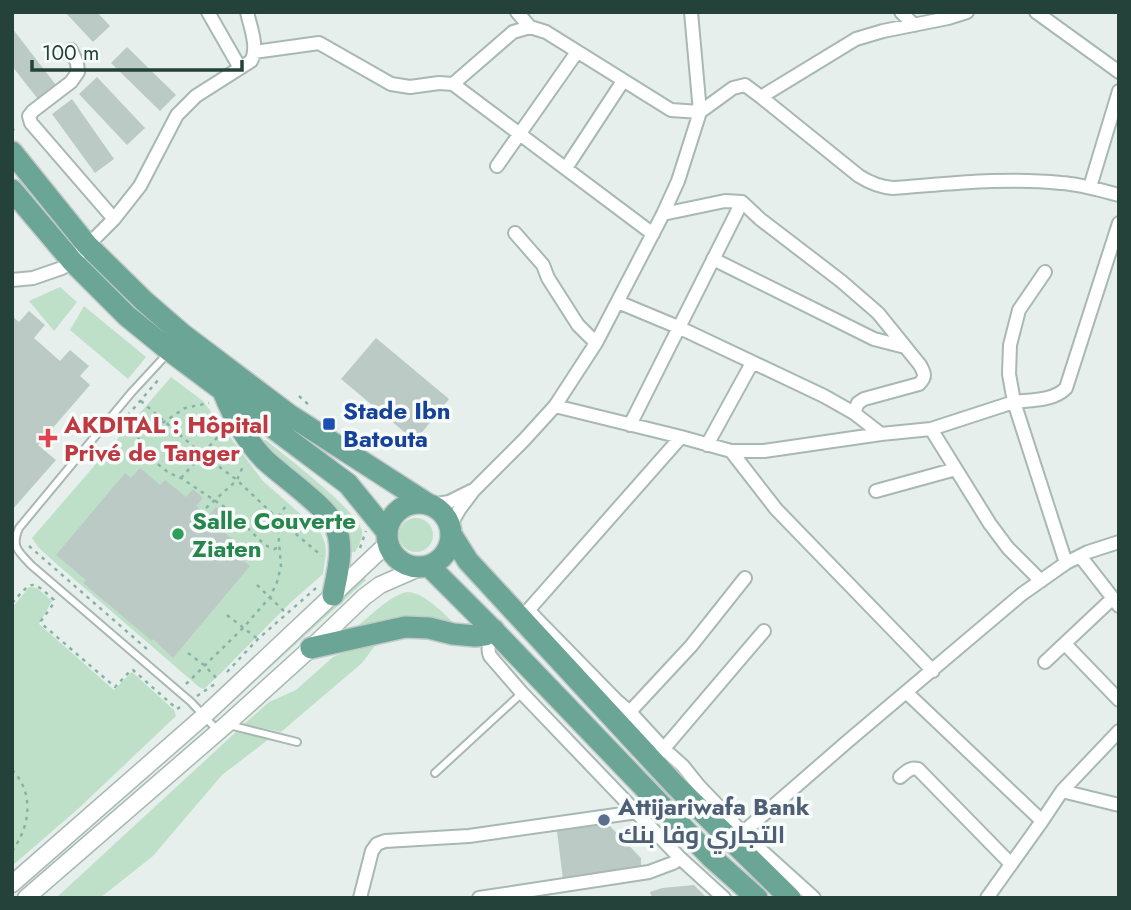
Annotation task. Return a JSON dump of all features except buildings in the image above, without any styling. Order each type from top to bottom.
[{"type":"main road","points":[[12,152],[87,246],[144,301],[171,349],[288,414],[439,510],[446,517],[468,561],[525,614],[737,837],[790,898]]},
{"type":"main road","points":[[12,190],[72,261],[127,316],[224,393],[348,484],[399,560],[408,566],[424,567],[438,562],[446,554],[451,530]]},
{"type":"main road","points":[[224,393],[253,446],[327,513],[335,526],[338,538],[338,568],[325,591]]},
{"type":"main road","points":[[381,534],[397,512],[406,506],[417,503],[430,505]]},
{"type":"main road","points":[[424,567],[495,632],[712,857],[757,898]]},
{"type":"main road","points":[[311,648],[405,626],[468,635],[495,632]]},
{"type":"street","points":[[208,12],[240,68]]},
{"type":"street","points":[[12,280],[33,278],[62,268],[114,219],[147,174],[177,115],[196,96],[255,57],[247,12]]},
{"type":"street","points":[[517,12],[530,27],[546,32],[671,110],[700,112],[733,88],[745,85],[859,176],[881,187],[1035,181],[1090,187],[1119,195]]},
{"type":"street","points":[[451,530],[459,510],[474,490],[555,406],[596,343],[663,214],[678,181],[700,112],[691,12]]},
{"type":"street","points":[[901,12],[914,25]]},
{"type":"street","points":[[761,97],[856,39],[967,12]]},
{"type":"street","points":[[1036,12],[1119,72]]},
{"type":"street","points":[[453,84],[513,32],[530,27]]},
{"type":"street","points":[[254,52],[319,43],[391,84],[410,87],[453,84],[653,234]]},
{"type":"street","points":[[71,50],[78,72],[71,82],[29,116],[31,122],[114,219]]},
{"type":"street","points":[[497,166],[577,51]]},
{"type":"street","points":[[566,168],[624,80]]},
{"type":"street","points":[[1090,187],[1119,91]]},
{"type":"street","points":[[663,214],[725,201],[742,202],[878,313],[925,373],[924,379],[919,384],[858,402],[854,413]]},
{"type":"street","points":[[630,425],[742,202]]},
{"type":"street","points":[[555,406],[731,451],[764,451],[931,429],[1014,402],[1058,394],[1066,388],[1119,223]]},
{"type":"street","points":[[514,233],[543,265],[548,278],[578,325],[596,343]]},
{"type":"street","points":[[713,259],[874,339],[906,347]]},
{"type":"street","points":[[1045,272],[1019,310],[1010,345],[1009,374],[1014,402],[1066,563]]},
{"type":"street","points":[[618,302],[678,327],[824,396],[854,413],[881,434]]},
{"type":"street","points":[[707,445],[752,363]]},
{"type":"street","points":[[931,429],[990,524],[1041,582]]},
{"type":"street","points":[[525,614],[681,437]]},
{"type":"street","points":[[731,451],[776,509],[933,671]]},
{"type":"street","points":[[876,491],[956,469]]},
{"type":"street","points":[[430,505],[449,502],[474,490]]},
{"type":"street","points":[[12,884],[204,716],[225,686],[268,655],[300,625],[325,591],[381,534]]},
{"type":"street","points":[[814,898],[737,837],[1022,594],[1066,563],[1088,552],[1119,542]]},
{"type":"street","points":[[1045,662],[1116,602],[1080,556]]},
{"type":"street","points":[[26,898],[223,728],[363,597],[380,585],[424,567]]},
{"type":"street","points":[[624,718],[691,646],[745,578]]},
{"type":"street","points":[[658,755],[764,631]]},
{"type":"street","points":[[490,656],[489,643],[495,632]]},
{"type":"street","points":[[468,635],[680,858],[724,898]]},
{"type":"street","points":[[1065,644],[1119,700]]},
{"type":"street","points":[[906,692],[1042,821]]},
{"type":"street","points":[[987,898],[1062,791],[1119,732]]},
{"type":"street","points":[[900,778],[909,769],[918,769],[1010,863]]},
{"type":"street","points":[[1062,791],[1119,805]]},
{"type":"street","points":[[360,898],[372,851],[377,844],[385,841],[469,836],[637,812]]},
{"type":"street","points":[[479,898],[649,872],[680,858]]},
{"type":"lane","points":[[171,349],[19,528],[14,545],[32,565],[204,716],[223,728],[297,742]]},
{"type":"lane","points":[[435,774],[522,693]]},
{"type":"path","points":[[171,349],[168,369],[119,425],[138,433],[164,422],[186,408],[210,402],[224,393]]},
{"type":"path","points":[[141,401],[202,454],[237,480],[337,569],[355,555],[364,539],[381,534]]},
{"type":"path","points":[[181,478],[234,418],[237,421]]},
{"type":"path","points":[[138,433],[142,449],[154,461],[229,510],[265,545],[274,549],[279,547]]},
{"type":"path","points":[[206,508],[237,480],[253,446]]},
{"type":"path","points":[[179,692],[270,597],[281,566],[277,518],[299,489]]},
{"type":"path","points":[[23,541],[156,657]]},
{"type":"path","points":[[257,585],[300,625]]},
{"type":"path","points":[[12,603],[27,586],[38,586],[54,600],[41,621],[42,624],[114,687],[133,670],[177,709],[199,695],[225,686],[188,653]]},
{"type":"path","points":[[227,672],[258,639],[287,614],[325,591]]},
{"type":"path","points":[[227,615],[258,639],[268,655]]},
{"type":"path","points":[[186,683],[199,695]]},
{"type":"path","points":[[12,770],[26,792],[28,811],[24,832],[12,851]]},
{"type":"green space","points":[[60,287],[77,302],[54,331],[29,301]]},
{"type":"green space","points":[[84,306],[146,357],[128,379],[70,330]]},
{"type":"green space","name":"Salle Couverte Ziaten","points":[[171,377],[203,401],[263,481],[320,531],[325,543],[323,574],[204,689],[52,560],[32,538]]},
{"type":"green space","points":[[261,440],[266,440],[320,484],[358,522],[362,536],[355,552],[348,550]]},
{"type":"green space","points":[[416,518],[428,523],[433,535],[428,547],[416,552],[404,547],[399,535],[404,523]]},
{"type":"green space","points":[[364,578],[366,580],[229,705],[235,696]]},
{"type":"green space","points":[[29,587],[37,588],[52,601],[39,624],[114,690],[132,672],[174,710],[176,716],[79,808],[12,866],[12,608]]},
{"type":"green space","points":[[408,592],[429,601],[460,629],[357,627],[390,600]]},
{"type":"green space","points":[[379,640],[362,663],[281,732],[244,724],[269,702],[296,690],[333,657]]},
{"type":"green space","points":[[200,729],[96,823],[12,895],[12,892]]},
{"type":"green space","points":[[236,732],[269,739],[222,775],[153,856],[100,898],[56,898]]},
{"type":"place","name":"Stade Ibn Batouta","points":[[329,424]]},
{"type":"place","name":"AKDITAL : Hôpital Privé de Tanger","points":[[48,438]]},
{"type":"place","name":"Salle Couverte Ziaten","points":[[178,534]]},
{"type":"place","name":"Attijariwafa Bank التجاري وفا بنك","points":[[604,820]]}]
